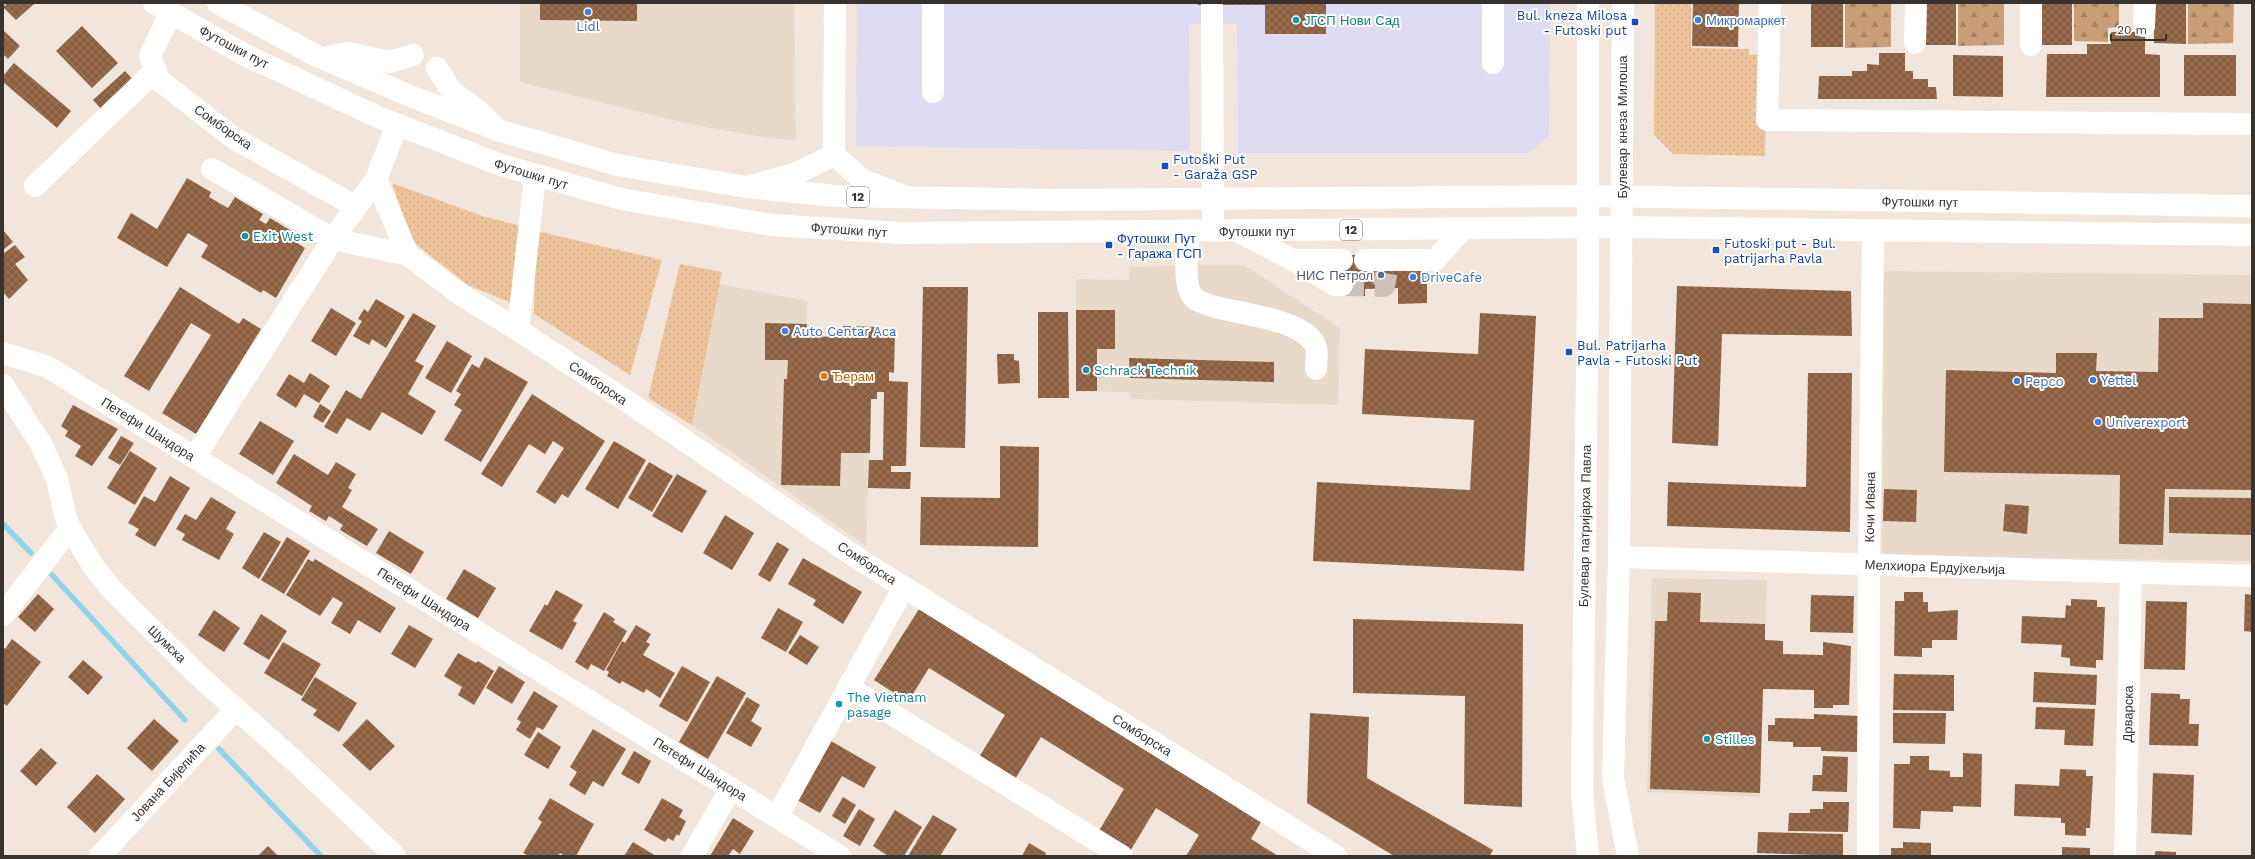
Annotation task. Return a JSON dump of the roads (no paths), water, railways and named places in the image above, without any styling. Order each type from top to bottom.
[{"type":"main road","name":"12","points":[[218,3],[324,58],[410,96],[498,130],[617,165],[746,187],[836,196],[1055,200],[1588,196]]},
{"type":"main road","points":[[835,3],[834,155],[863,180],[908,198]]},
{"type":"main road","points":[[933,3],[933,92]]},
{"type":"main road","points":[[1493,3],[1493,63]]},
{"type":"main road","points":[[1588,3],[1588,196]]},
{"type":"main road","name":"Булевар кнеза Милоша","points":[[1622,228],[1623,3]]},
{"type":"main road","points":[[1770,3],[1767,120],[2252,124]]},
{"type":"main road","points":[[1915,43],[1916,3]]},
{"type":"main road","points":[[2031,3],[2031,45]]},
{"type":"main road","points":[[2144,26],[2145,3]]},
{"type":"main road","points":[[1212,5],[1213,231]]},
{"type":"main road","name":"Футошки пут","points":[[163,8],[245,55],[397,125],[501,165],[535,176],[621,199],[772,225],[902,233],[1239,232],[1588,228]]},
{"type":"main road","name":"Сомборска","points":[[163,8],[150,56],[159,80],[236,139],[355,206]]},
{"type":"main road","points":[[324,58],[348,53],[389,62],[413,55]]},
{"type":"main road","points":[[437,68],[452,92],[479,111],[498,130]]},
{"type":"main road","points":[[35,186],[156,70]]},
{"type":"main road","points":[[194,458],[355,206],[376,179],[397,125]]},
{"type":"main road","points":[[746,187],[795,174],[834,155]]},
{"type":"main road","name":"Сомборска","points":[[212,169],[333,240],[408,255],[462,296],[518,330],[904,587],[1336,856]]},
{"type":"main road","points":[[518,330],[535,176]]},
{"type":"main road","name":"Сомборска","points":[[376,179],[408,255]]},
{"type":"main road","name":"Футошки пут","points":[[1588,196],[2252,206]]},
{"type":"main road","name":"Булевар патријарха Павла","points":[[1588,196],[1582,794],[1588,856]]},
{"type":"main road","name":"12","points":[[1588,228],[1622,228]]},
{"type":"main road","points":[[1628,856],[1613,778],[1619,557],[1622,228],[2252,235]]},
{"type":"main road","points":[[1365,260],[1389,262],[1435,260],[1463,229]]},
{"type":"main road","name":"Кочи Ивана","points":[[1868,856],[1869,565],[1873,230]]},
{"type":"main road","points":[[1189,231],[1187,275],[1190,289],[1196,299],[1217,307],[1274,320],[1301,331],[1312,340],[1316,347],[1316,369]]},
{"type":"main road","points":[[1239,232],[1293,260],[1335,285],[1342,285]]},
{"type":"main road","points":[[1293,260],[1342,260]]},
{"type":"main road","name":"Петефи Шандора","points":[[3,352],[48,367],[840,856]]},
{"type":"main road","name":"Шумска","points":[[3,385],[41,444],[57,479],[65,515],[70,528],[94,567],[112,590],[200,677],[395,856]]},
{"type":"main road","points":[[3,614],[70,528]]},
{"type":"main road","name":"Мелхиора Ердујхељија","points":[[1619,557],[2252,576]]},
{"type":"main road","name":"Дрварска","points":[[2125,856],[2131,573]]},
{"type":"main road","points":[[777,817],[904,587]]},
{"type":"main road","points":[[848,687],[1122,856]]},
{"type":"main road","name":"Јована Бијелића","points":[[100,856],[236,709]]},
{"type":"main road","points":[[692,856],[731,788]]},
{"type":"waterway","points":[[3,524],[31,553]]},
{"type":"waterway","points":[[52,575],[185,720]]},
{"type":"waterway","points":[[219,749],[321,856]]},
{"type":"tunnel","points":[[1342,285],[1384,286],[1388,264]]},
{"type":"place","name":"Lidl","points":[[588,12]]},
{"type":"place","name":"ЈГСП Нови Сад","points":[[1296,20]]},
{"type":"place","name":"Микромаркет","points":[[1698,20]]},
{"type":"place","name":"Bul. kneza Milosa - Futoski put","points":[[1635,22]]},
{"type":"place","name":"Futoški Put - Garaža GSP","points":[[1165,166]]},
{"type":"place","name":"Exit West","points":[[245,236]]},
{"type":"place","name":"Футошки Пут - Гаража ГСП","points":[[1109,245]]},
{"type":"place","name":"Futoski put - Bul. patrijarha Pavla","points":[[1716,250]]},
{"type":"place","name":"НИС Петрол","points":[[1381,275]]},
{"type":"place","name":"DriveCafe","points":[[1413,277]]},
{"type":"place","name":"Auto Centar Aca","points":[[785,331]]},
{"type":"place","name":"Bul. Patrijarha Pavla - Futoski Put","points":[[1569,352]]},
{"type":"place","name":"Schrack Technik","points":[[1086,370]]},
{"type":"place","name":"Ђерам","points":[[824,376]]},
{"type":"place","name":"Yettel","points":[[2093,380]]},
{"type":"place","name":"Pepco","points":[[2017,381]]},
{"type":"place","name":"Univerexport","points":[[2098,422]]},
{"type":"place","name":"The Vietnam pasage","points":[[839,704]]},
{"type":"place","name":"Stilles","points":[[1707,739]]}]
